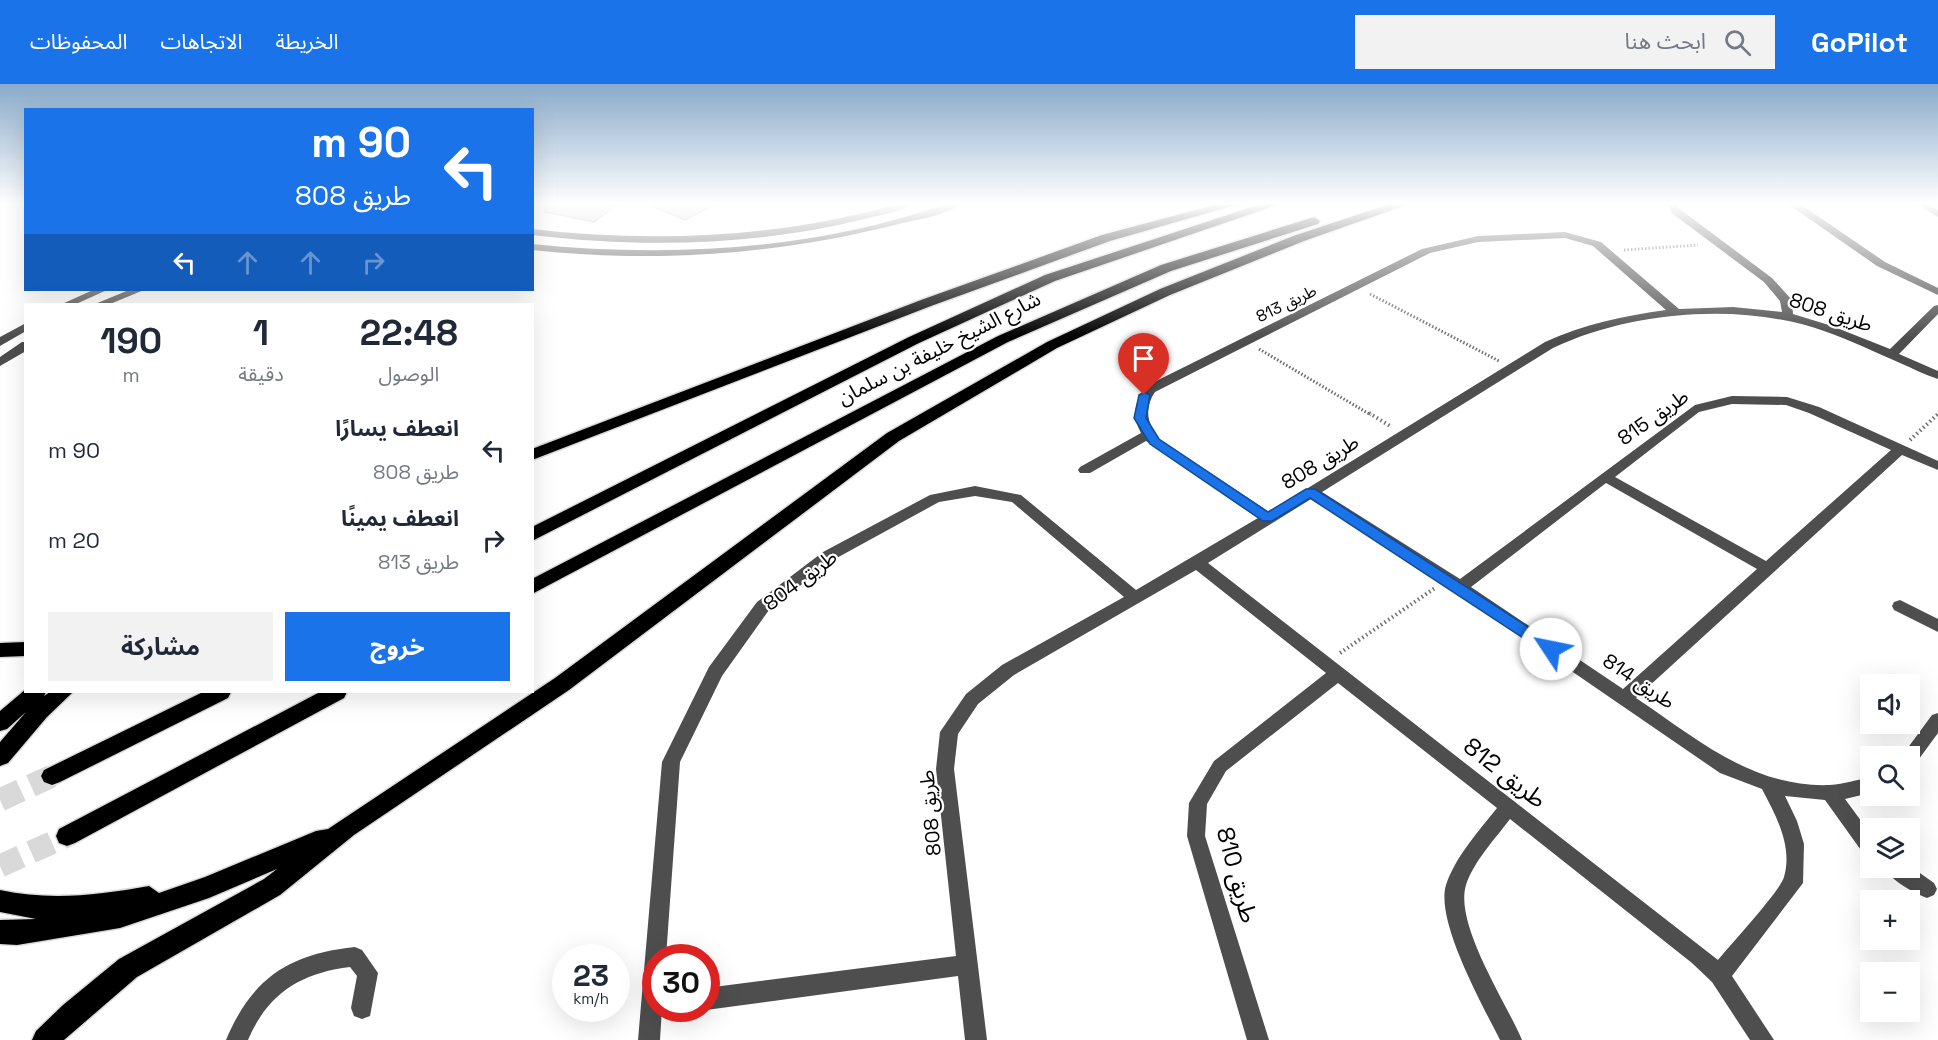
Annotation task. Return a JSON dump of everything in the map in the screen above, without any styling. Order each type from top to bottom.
[{"type":"highway","points":[[534,454],[926,303],[1077,249]]},
{"type":"highway","name":"شارع الشيخ خليفة بن سلمان","points":[[534,534],[914,340],[1040,283],[1142,249]]},
{"type":"highway","name":"شارع الشيخ خليفة بن سلمان","points":[[534,586],[1003,339],[1167,268],[1228,249]]},
{"type":"highway","points":[[45,1040],[72,1014],[128,968],[272,886],[346,828],[562,684],[894,437],[1052,345],[1165,292],[1273,249]]},
{"type":"highway","points":[[0,650],[24,649]]},
{"type":"highway","points":[[0,723],[35,693]]},
{"type":"highway","points":[[0,757],[40,711],[62,693]]},
{"type":"highway","points":[[52,776],[219,693]]},
{"type":"highway","points":[[67,836],[335,693]]},
{"type":"highway","points":[[0,932],[17,933],[120,917],[209,887],[346,828]]},
{"type":"highway","points":[[0,901],[15,905],[82,909],[209,887]]},
{"type":"street","points":[[549,249],[606,254],[662,255],[747,249]]},
{"type":"street","name":"طريق 813","points":[[1148,434],[1140,410],[1150,389],[1426,251],[1436,249]]},
{"type":"street","name":"طريق 813","points":[[1604,249],[1678,314]]},
{"type":"street","points":[[1726,249],[1768,280],[1786,300],[1788,317]]},
{"type":"street","points":[[1858,249],[1881,264],[1938,292]]},
{"type":"street","points":[[70,303],[95,291]]},
{"type":"street","points":[[103,303],[135,291]]},
{"type":"street","points":[[1891,355],[1938,308]]},
{"type":"street","name":"طريق 808","points":[[976,1040],[945,769],[950,732],[972,699],[1008,670],[1197,563],[1514,369],[1559,339],[1583,329],[1625,319],[1678,314],[1731,313],[1788,317],[1818,326],[1938,375]]},
{"type":"street","points":[[0,342],[24,327]]},
{"type":"street","points":[[0,362],[24,346]]},
{"type":"street","name":"طريق 815","points":[[1453,583],[1605,477],[1695,409],[1732,400],[1787,401],[1814,410],[1938,466]]},
{"type":"street","points":[[1084,470],[1148,434],[1163,449],[1268,518]]},
{"type":"street","points":[[1624,698],[1900,449]]},
{"type":"street","points":[[1605,477],[1768,569]]},
{"type":"street","name":"طريق 804","points":[[658,944],[671,762],[715,672],[763,606],[828,556],[934,498],[975,491],[1016,498],[1136,599]]},
{"type":"street","name":"طريق 814","points":[[1311,492],[1453,583],[1726,768],[1769,786],[1813,793],[1850,792],[1860,788]]},
{"type":"street","name":"طريق 812","points":[[1197,563],[1690,948],[1719,975],[1763,1040]]},
{"type":"street","points":[[1900,606],[1938,626]]},
{"type":"street","name":"طريق 810","points":[[1258,1040],[1196,836],[1198,804],[1220,766],[1331,669]]},
{"type":"street","points":[[1919,746],[1938,720]]},
{"type":"street","points":[[1719,975],[1793,883],[1797,865],[1796,846],[1782,806],[1769,786]]},
{"type":"street","points":[[1830,793],[1860,834]]},
{"type":"street","points":[[1509,807],[1465,865],[1454,895],[1461,929],[1511,1040]]},
{"type":"street","points":[[1910,878],[1927,889]]},
{"type":"street","points":[[237,1040],[244,1022],[266,991],[299,969],[327,958],[355,957],[368,973],[362,1008]]},
{"type":"street","points":[[720,997],[966,965]]},
{"type":"street","name":"طريق 804","points":[[649,1040],[651,1022]]},
{"type":"path","points":[[1609,251],[1642,249]]},
{"type":"path","points":[[1356,286],[1514,369]]},
{"type":"path","points":[[1245,341],[1405,435]]},
{"type":"path","points":[[1900,449],[1938,414]]},
{"type":"path","points":[[1331,669],[1453,583]]},
{"type":"tunnel","points":[[0,800],[52,776]]},
{"type":"tunnel","points":[[0,866],[67,836]]},
{"type":"route","points":[[1144,395],[1140,418],[1154,442],[1268,518],[1311,492],[1460,587],[1551,649]]}]
